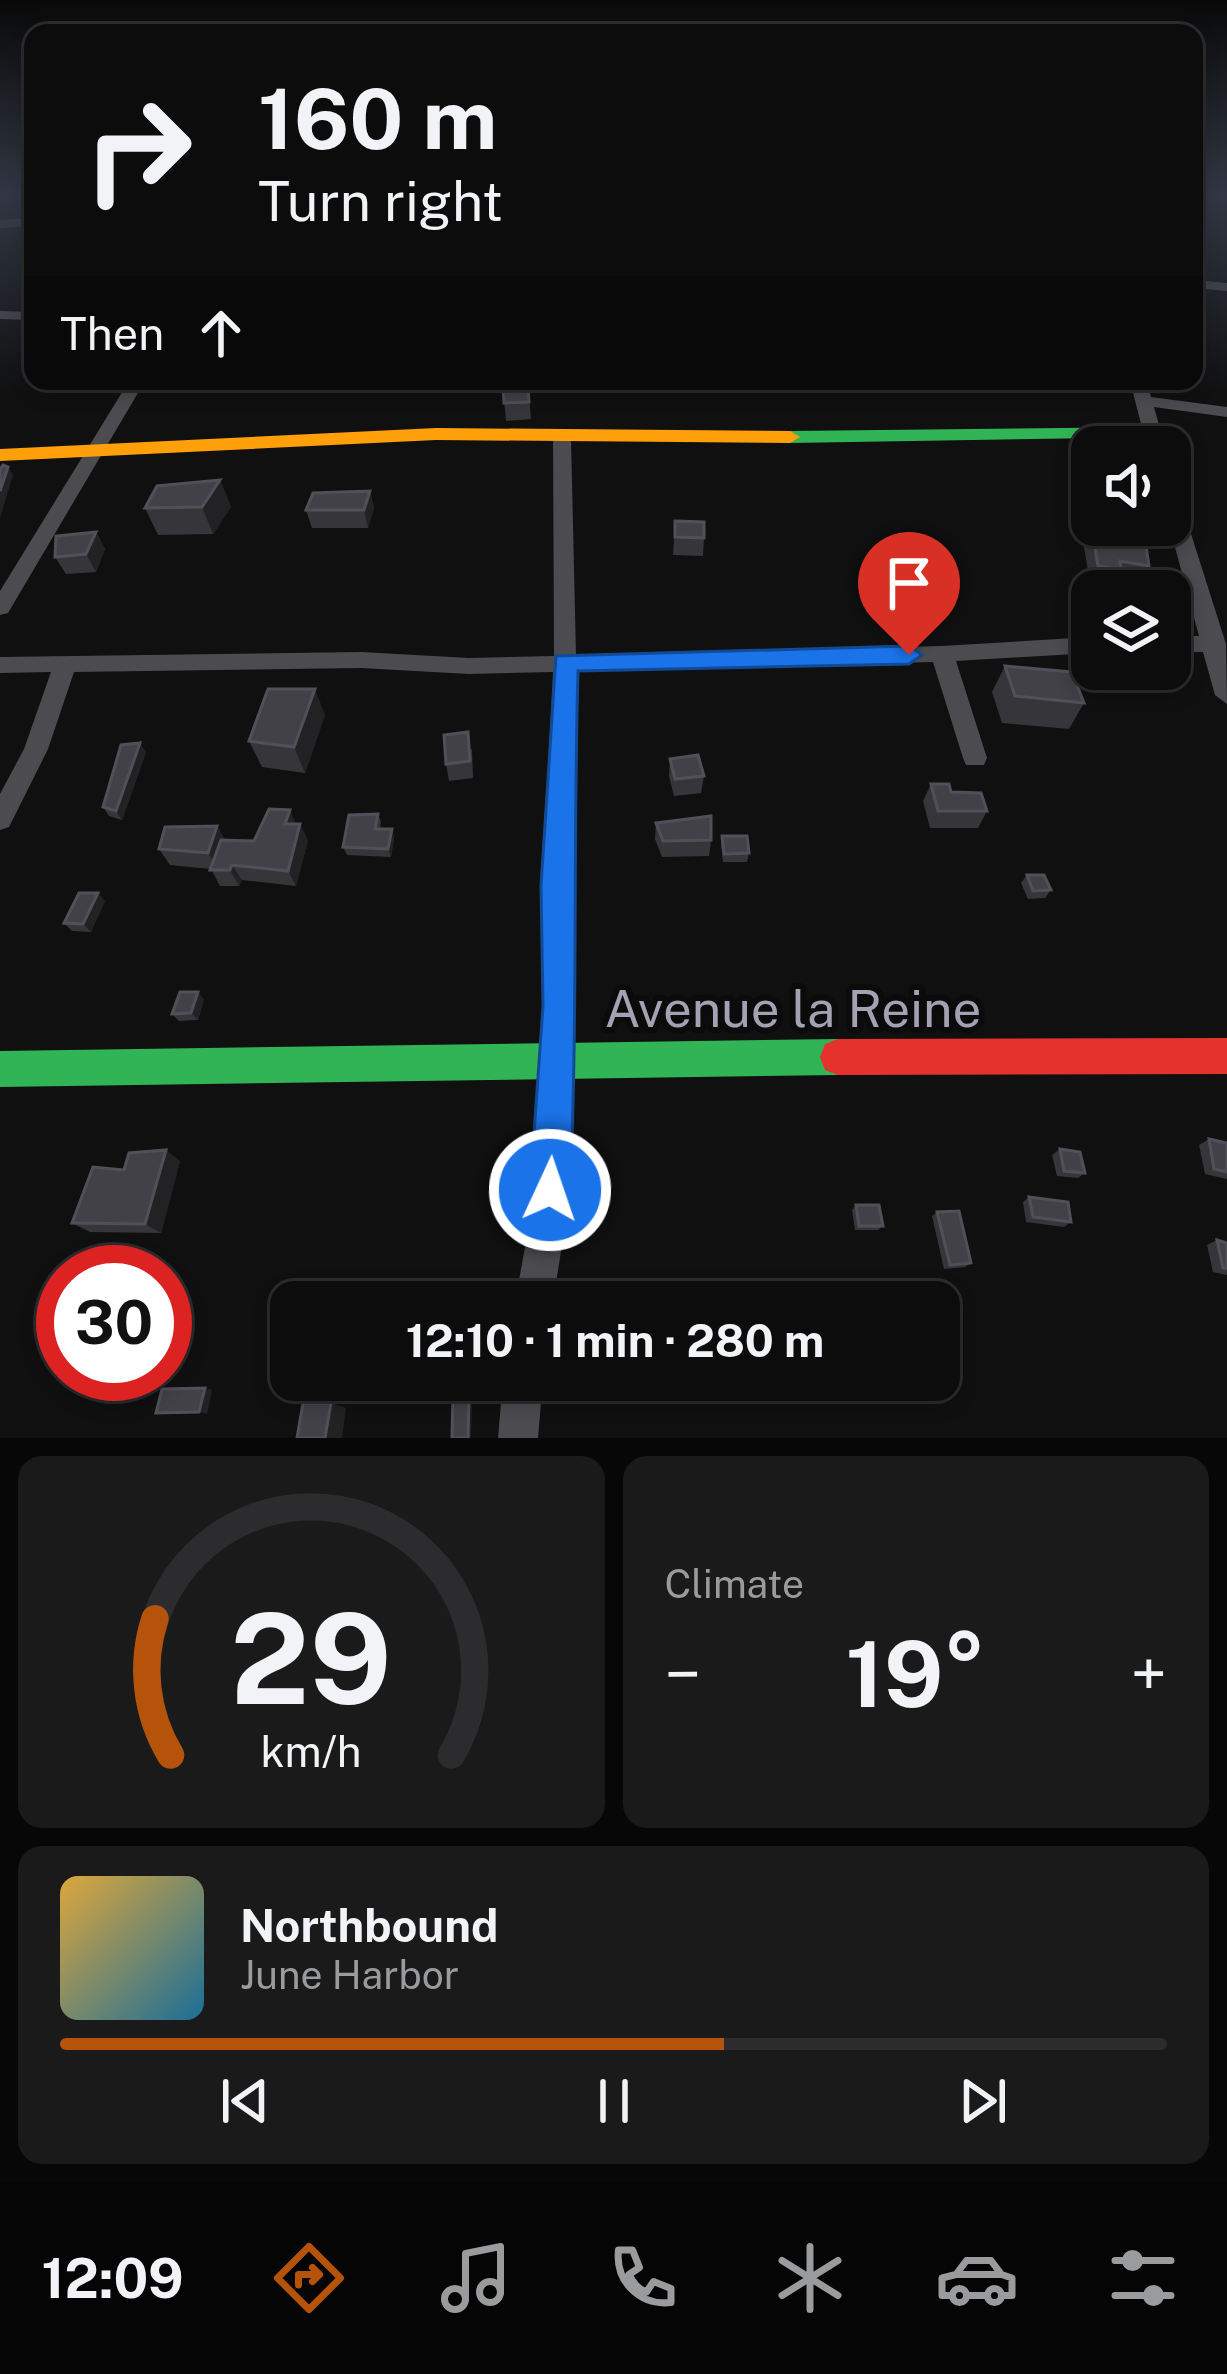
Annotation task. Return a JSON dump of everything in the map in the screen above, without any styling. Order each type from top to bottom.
[{"type":"street","points":[[0,608],[131,390]]},
{"type":"street","points":[[1141,390],[1151,426]]},
{"type":"street","points":[[1144,401],[1227,412]]},
{"type":"street","points":[[0,455],[436,434],[1071,440]]},
{"type":"street","points":[[538,1281],[548,1220],[554,1058],[561,1006],[556,886],[565,662],[562,438]]},
{"type":"street","points":[[1185,546],[1227,695]]},
{"type":"street","points":[[1197,585],[1227,590]]},
{"type":"street","points":[[1191,644],[1215,644]]},
{"type":"street","points":[[0,664],[565,662],[942,654],[1071,645]]},
{"type":"street","points":[[942,654],[975,758]]},
{"type":"street","points":[[0,819],[35,749],[66,663]]},
{"type":"street","name":"Avenue la Reine","points":[[0,1069],[420,1065],[554,1058],[1227,1056]]},
{"type":"street","points":[[518,1438],[522,1401]]},
{"type":"building","points":[[503,390],[528,390],[529,402],[504,403]]},
{"type":"building","points":[[3,465],[8,467],[0,491],[0,470]]},
{"type":"building","points":[[220,480],[202,507],[145,508],[157,486]]},
{"type":"building","points":[[370,491],[364,510],[306,510],[313,493]]},
{"type":"building","points":[[675,521],[704,522],[704,538],[675,537]]},
{"type":"building","points":[[96,532],[86,554],[55,557],[56,536]]},
{"type":"building","points":[[1095,546],[1146,546],[1149,566],[1120,561],[1121,570],[1098,566]]},
{"type":"building","points":[[1005,666],[1071,672],[1071,690],[1079,690],[1084,703],[1015,696]]},
{"type":"building","points":[[268,689],[315,689],[294,747],[249,741]]},
{"type":"building","points":[[468,732],[470,761],[446,764],[444,735]]},
{"type":"building","points":[[140,743],[116,811],[103,807],[121,745]]},
{"type":"building","points":[[698,755],[704,776],[675,779],[670,759]]},
{"type":"building","points":[[931,784],[949,784],[951,792],[981,793],[987,811],[938,811]]},
{"type":"building","points":[[269,809],[290,810],[285,824],[300,824],[288,871],[232,865],[230,870],[210,870],[221,840],[254,841]]},
{"type":"building","points":[[378,814],[375,829],[392,829],[388,849],[343,847],[349,815]]},
{"type":"building","points":[[711,816],[711,840],[663,841],[656,823]]},
{"type":"building","points":[[217,826],[208,853],[159,849],[165,827]]},
{"type":"building","points":[[722,836],[747,836],[749,853],[724,854]]},
{"type":"building","points":[[1027,875],[1044,875],[1051,890],[1033,891]]},
{"type":"building","points":[[79,893],[98,893],[83,924],[64,923]]},
{"type":"building","points":[[180,992],[198,992],[191,1013],[172,1014]]},
{"type":"building","points":[[1209,1139],[1227,1143],[1227,1172],[1214,1169]]},
{"type":"building","points":[[1060,1149],[1080,1152],[1085,1173],[1064,1171]]},
{"type":"building","points":[[166,1150],[145,1224],[72,1223],[93,1167],[124,1170],[129,1153]]},
{"type":"building","points":[[1029,1197],[1068,1202],[1071,1222],[1033,1217]]},
{"type":"building","points":[[856,1205],[879,1205],[883,1226],[859,1226]]},
{"type":"building","points":[[959,1211],[971,1263],[950,1265],[937,1212]]},
{"type":"building","points":[[1217,1240],[1227,1243],[1227,1268],[1223,1268]]},
{"type":"building","points":[[192,1388],[205,1388],[199,1412],[156,1413],[159,1401],[192,1401]]},
{"type":"building","points":[[453,1401],[469,1401],[468,1438],[452,1438]]},
{"type":"building","points":[[303,1403],[331,1403],[325,1438],[297,1438]]},
{"type":"traffic: fast","points":[[790,437],[1071,434]]},
{"type":"traffic: fast","points":[[0,1069],[838,1057]]},
{"type":"traffic: slow","points":[[0,455],[436,434],[790,437]]},
{"type":"traffic: jam","points":[[838,1057],[1227,1056]]},
{"type":"route","points":[[550,1190],[554,1058],[561,1006],[556,886],[565,662],[909,655]]}]
